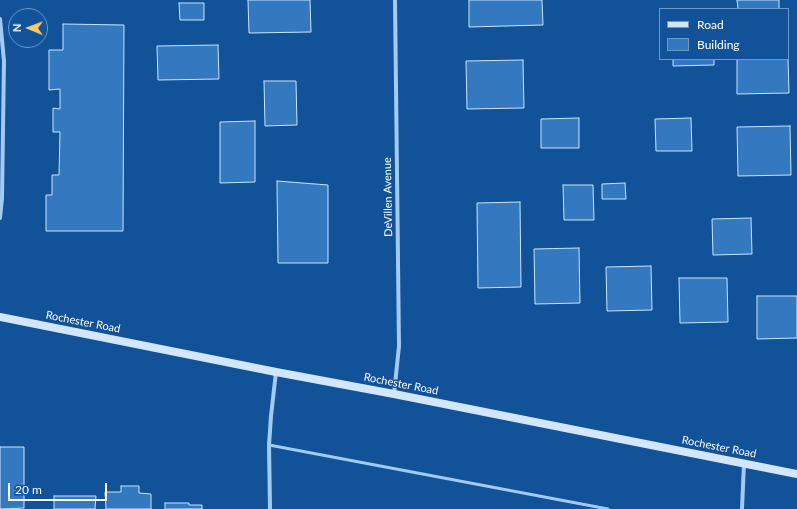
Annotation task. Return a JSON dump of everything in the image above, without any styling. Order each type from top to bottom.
[{"type":"main road","name":"Rochester Road","points":[[0,317],[797,474]]},
{"type":"street","name":"DeVillen Avenue","points":[[394,394],[399,346],[395,0]]},
{"type":"street","points":[[0,19],[4,61],[2,198],[0,218]]},
{"type":"street","points":[[270,509],[269,445],[276,372]]},
{"type":"street","points":[[742,509],[744,463]]},
{"type":"lane","points":[[269,445],[608,509]]},
{"type":"building","points":[[248,0],[310,0],[311,32],[249,33]]},
{"type":"building","points":[[469,0],[542,0],[543,25],[469,27]]},
{"type":"building","points":[[737,0],[779,0],[779,8],[738,8]]},
{"type":"building","points":[[179,3],[204,3],[204,20],[180,20]]},
{"type":"building","points":[[63,24],[124,25],[123,231],[46,231],[46,195],[52,195],[52,175],[59,175],[60,132],[53,132],[53,108],[60,109],[60,89],[49,90],[49,50],[63,50]]},
{"type":"building","points":[[218,45],[219,79],[158,80],[157,46]]},
{"type":"building","points":[[523,60],[524,108],[467,109],[466,61]]},
{"type":"building","points":[[673,60],[714,60],[714,65],[673,66]]},
{"type":"building","points":[[737,60],[788,60],[789,93],[737,94]]},
{"type":"building","points":[[264,81],[296,81],[297,125],[265,126]]},
{"type":"building","points":[[579,118],[579,148],[541,148],[541,119]]},
{"type":"building","points":[[691,118],[692,151],[656,151],[655,119]]},
{"type":"building","points":[[255,121],[255,182],[220,183],[220,122]]},
{"type":"building","points":[[790,126],[791,175],[738,176],[737,127]]},
{"type":"building","points":[[277,181],[328,185],[328,263],[278,263]]},
{"type":"building","points":[[625,183],[626,199],[602,199],[602,184]]},
{"type":"building","points":[[563,185],[593,185],[594,220],[564,220]]},
{"type":"building","points":[[520,202],[521,287],[478,288],[477,203]]},
{"type":"building","points":[[751,218],[752,254],[713,255],[712,219]]},
{"type":"building","points":[[579,248],[580,303],[535,304],[534,249]]},
{"type":"building","points":[[651,266],[652,310],[607,311],[606,267]]},
{"type":"building","points":[[679,278],[727,278],[728,322],[680,323]]},
{"type":"building","points":[[757,296],[797,296],[797,338],[757,339]]},
{"type":"building","points":[[0,447],[24,447],[24,508],[0,509]]},
{"type":"building","points":[[121,486],[139,486],[139,493],[151,494],[151,509],[106,509],[105,492],[121,492]]},
{"type":"building","points":[[54,496],[96,496],[95,509],[54,509]]},
{"type":"building","points":[[165,503],[189,503],[189,505],[202,505],[202,509],[165,509]]}]
